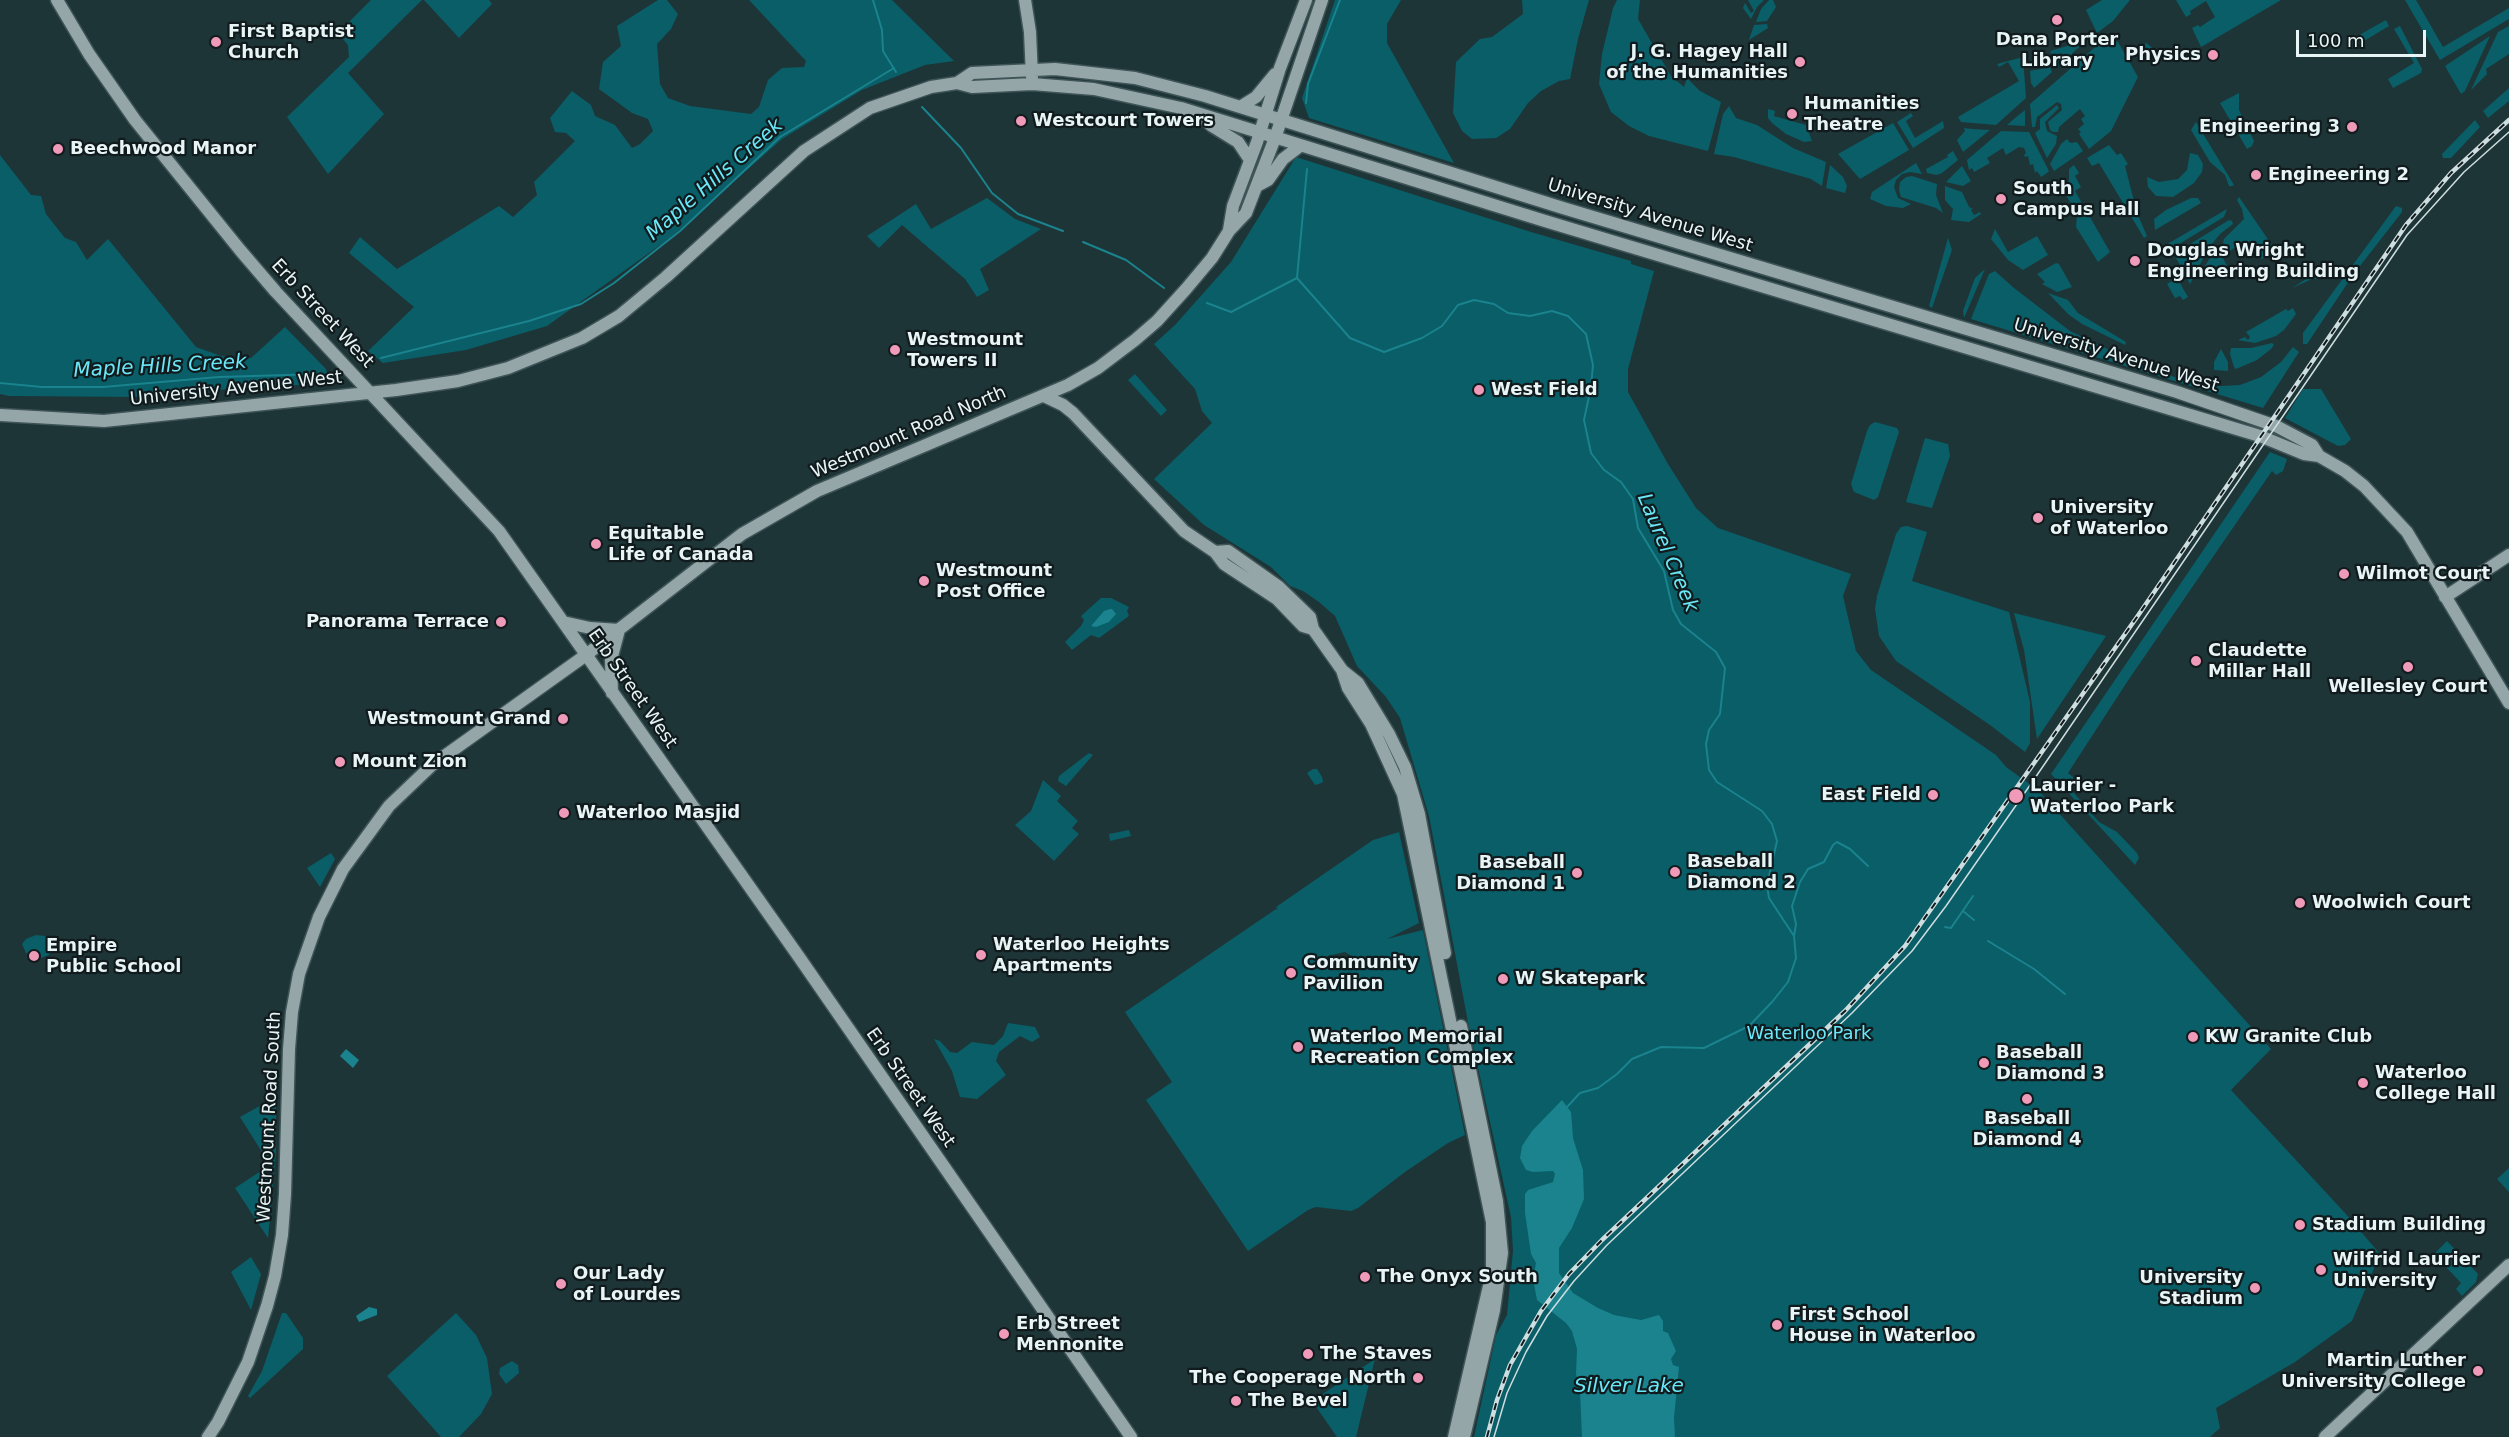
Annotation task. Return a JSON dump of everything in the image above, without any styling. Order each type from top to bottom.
[{"type":"main road","name":"Erb Street West","points":[[57,0],[89,54],[163,157],[276,292],[499,531],[799,957],[1131,1437]]},
{"type":"main road","points":[[1025,0],[1030,32],[1032,84]]},
{"type":"main road","name":"Westmount Road North","points":[[1229,231],[1233,206],[1306,0]]},
{"type":"main road","name":"Westmount Road North","points":[[586,655],[742,534],[790,505],[817,491],[1044,396],[1098,368],[1157,321],[1212,258],[1229,231],[1246,213],[1275,138],[1322,0]]},
{"type":"main road","points":[[1240,107],[1256,97],[1280,68]]},
{"type":"main road","name":"University Avenue West","points":[[957,83],[972,73],[1032,70],[1077,71],[1135,78],[1240,107],[1574,212],[2177,392],[2276,426],[2312,445],[2319,456],[2355,479],[2396,518],[2407,532],[2509,703]]},
{"type":"main road","name":"University Avenue West","points":[[0,415],[104,421],[370,393],[458,381],[508,369],[582,338],[619,316],[666,278],[804,151],[842,124],[870,108],[932,87],[957,83],[972,87],[1032,84],[1112,92],[1198,113],[1300,146],[2260,436],[2304,454],[2319,456]]},
{"type":"main road","points":[[1198,113],[1212,126],[1238,141],[1250,160]]},
{"type":"main road","points":[[1257,186],[1268,180],[1282,159],[1300,146]]},
{"type":"main road","points":[[1044,396],[1063,405],[1072,413],[1184,531],[1215,552],[1228,551],[1280,586],[1310,617],[1313,629],[1342,670],[1358,683],[1398,751],[1413,791],[1497,1201],[1502,1253],[1500,1279],[1464,1437]]},
{"type":"main road","points":[[2445,597],[2509,555]]},
{"type":"main road","points":[[563,622],[590,628],[619,630],[611,660],[612,693]]},
{"type":"main road","name":"Westmount Road South","points":[[208,1437],[248,1362],[275,1276],[282,1235],[285,1194],[292,1011],[299,974],[319,917],[349,859],[389,806],[432,765],[586,655]]},
{"type":"main road","points":[[1342,670],[1348,688],[1382,744],[1403,794],[1492,1222],[1492,1274],[1454,1437]]},
{"type":"main road","points":[[2325,1437],[2509,1266]]},
{"type":"green space","points":[[371,0],[422,0],[348,73],[384,114],[328,174],[287,117],[349,57],[348,45],[338,33]]},
{"type":"green space","points":[[424,0],[489,0],[492,4],[459,38]]},
{"type":"green space","points":[[658,0],[667,0],[678,14],[671,29],[657,44],[660,84],[668,98],[690,106],[751,114],[759,107],[768,80],[782,68],[804,67],[806,61],[749,0],[892,0],[954,61],[925,65],[862,90],[782,139],[670,238],[547,326],[466,350],[383,363],[368,351],[414,307],[349,253],[360,237],[397,269],[499,206],[513,217],[537,195],[534,182],[575,141],[566,133],[555,132],[550,118],[572,91],[591,105],[595,116],[615,125],[632,148],[640,144],[653,131],[648,119],[632,113],[599,89],[603,62],[621,46],[617,26]]},
{"type":"green space","points":[[1335,0],[1401,0],[1387,24],[1387,43],[1454,163],[1309,118],[1302,98]]},
{"type":"green space","points":[[1522,0],[1589,0],[1570,79],[1559,81],[1541,91],[1528,103],[1510,129],[1496,138],[1472,139],[1462,131],[1453,113],[1456,62],[1480,39],[1492,37],[1523,14]]},
{"type":"green space","points":[[1617,0],[1640,0],[1638,19],[1671,76],[1684,87],[1687,78],[1700,91],[1721,102],[1708,151],[1649,136],[1629,126],[1611,112],[1599,84],[1602,54]]},
{"type":"green space","points":[[1748,0],[1764,0],[1757,7],[1751,19],[1743,8],[1745,3],[1751,13],[1754,11]]},
{"type":"green space","points":[[1769,0],[1773,0],[1776,7],[1767,21],[1756,22],[1761,9]]},
{"type":"green space","points":[[2102,0],[2130,0],[2113,21],[2097,33],[2086,10]]},
{"type":"green space","points":[[2176,0],[2281,0],[2201,47],[2192,28],[2198,25],[2200,27],[2215,17],[2206,1],[2190,11],[2191,14],[2186,17]]},
{"type":"green space","points":[[2405,0],[2416,0],[2443,47],[2509,8],[2509,19],[2440,60]]},
{"type":"green space","points":[[2386,20],[2389,26],[2359,44],[2361,34]]},
{"type":"green space","points":[[1767,24],[1768,28],[1749,40],[1754,25]]},
{"type":"green space","points":[[2400,26],[2422,69],[2421,73],[2393,88],[2388,79],[2414,63],[2394,29]]},
{"type":"green space","points":[[2509,26],[2509,54],[2486,69],[2487,74],[2471,90],[2498,32]]},
{"type":"green space","points":[[2490,36],[2465,91],[2461,94],[2445,66]]},
{"type":"green space","points":[[2108,39],[2118,42],[2138,77],[2111,131],[2089,149],[2079,134],[2081,132],[2078,129],[2084,124],[2081,119],[2085,116],[2080,109],[2059,127],[2058,132],[2053,132],[2048,122],[2062,110],[2061,104],[2057,102],[2037,117],[2035,127],[2032,127],[2030,104],[2102,41]]},
{"type":"green space","points":[[2077,43],[2079,47],[2058,67],[2050,51]]},
{"type":"green space","points":[[2146,43],[2157,51],[2147,63],[2143,54],[2143,47]]},
{"type":"green space","points":[[2023,57],[2026,98],[1996,125],[1961,122],[1958,117],[2019,81],[2008,62],[1999,67],[1997,64]]},
{"type":"green space","points":[[2050,67],[2052,72],[2034,88],[2030,71]]},
{"type":"green space","points":[[2509,88],[2509,101],[2488,118],[2483,111]]},
{"type":"green space","points":[[2239,93],[2239,110],[2254,141],[2247,149],[2220,103]]},
{"type":"green space","points":[[2057,105],[2059,108],[2045,122],[2047,131],[2057,136],[2056,144],[2047,158],[2035,133],[2040,129],[2040,119]]},
{"type":"green space","points":[[1729,106],[1736,118],[1757,125],[1793,148],[1826,162],[1822,186],[1811,179],[1734,157],[1714,154],[1723,114]]},
{"type":"green space","points":[[1768,109],[1775,111],[1774,116],[1806,125],[1812,141],[1804,142],[1786,134],[1768,118]]},
{"type":"green space","points":[[2025,110],[2025,126],[2007,125],[2015,118]]},
{"type":"green space","points":[[1911,113],[1913,116],[1906,121],[1915,138],[1943,121],[1944,128],[1913,148],[1897,122]]},
{"type":"green space","points":[[2475,120],[2480,127],[2451,158],[2443,158],[2442,154]]},
{"type":"green space","points":[[2196,122],[2234,185],[2229,186],[2225,175],[2210,162],[2191,130]]},
{"type":"green space","points":[[1893,123],[1909,150],[1860,179],[1838,154]]},
{"type":"green space","points":[[1964,128],[1990,130],[1963,152],[1957,140],[1965,131]]},
{"type":"green space","points":[[2001,131],[2029,132],[2049,171],[2041,177],[2037,171],[2035,173],[2033,164],[2030,165],[2028,156],[2024,155],[2026,153],[2024,148],[2019,147],[2006,155],[2003,148],[1987,158],[1990,163],[1974,172],[1972,168],[1969,170],[1967,160]]},
{"type":"green space","points":[[2067,139],[2070,143],[2077,142],[2083,151],[2054,171],[2050,164],[2061,144]]},
{"type":"green space","points":[[2109,145],[2117,155],[2121,153],[2128,164],[2125,166],[2137,213],[2147,236],[2144,238],[2099,163],[2092,166],[2087,158]]},
{"type":"green space","points":[[1953,151],[1958,160],[1942,173],[1937,175],[1927,173],[1926,169],[1948,157],[1947,155]]},
{"type":"green space","points":[[2190,153],[2198,155],[2203,164],[2202,172],[2194,183],[2173,197],[2156,196],[2148,187],[2147,177],[2159,182],[2178,179],[2187,170]]},
{"type":"green space","points":[[0,155],[31,195],[41,196],[46,214],[65,238],[76,242],[87,260],[108,239],[196,347],[221,356],[251,358],[285,327],[326,369],[330,383],[183,392],[140,397],[9,396],[0,394]]},
{"type":"green space","name":"Waterloo Park","points":[[1296,157],[1531,232],[1631,261],[1631,264],[1654,271],[1628,369],[1628,392],[1668,464],[1696,508],[1718,528],[1851,574],[1843,596],[1856,651],[1871,670],[1996,755],[2006,767],[2039,791],[2271,1049],[2231,1090],[2380,1254],[2352,1321],[2295,1362],[2216,1408],[2220,1428],[2210,1437],[1474,1437],[1496,1335],[1507,1315],[1513,1251],[1511,1217],[1468,1022],[1429,816],[1400,718],[1386,697],[1357,666],[1335,616],[1303,591],[1290,586],[1271,567],[1204,525],[1154,479],[1212,423],[1202,411],[1195,389],[1154,344],[1175,325],[1231,262]]},
{"type":"green space","points":[[1916,163],[1922,174],[1910,172],[1902,174],[1896,180],[1894,187],[1898,198],[1911,204],[1903,208],[1886,206],[1870,199],[1872,192]]},
{"type":"green space","points":[[1830,165],[1843,177],[1847,186],[1845,193],[1826,188]]},
{"type":"green space","points":[[2074,165],[2079,173],[2075,176],[2081,187],[2075,191],[2110,252],[2098,262],[2076,227],[2077,214],[2064,192],[2069,180],[2069,169]]},
{"type":"green space","points":[[1962,166],[1971,181],[1963,186],[1946,182]]},
{"type":"green space","points":[[1912,176],[1937,184],[1936,195],[1943,213],[1936,208],[1901,197],[1900,182]]},
{"type":"green space","points":[[1945,186],[1962,192],[1969,207],[1973,209],[1971,210],[1974,215],[1980,212],[1981,214],[1969,222],[1951,220],[1953,209],[1945,200]]},
{"type":"green space","points":[[2239,197],[2276,254],[2261,259],[2253,246],[2248,249],[2246,246],[2239,251],[2236,247],[2228,252],[2223,243],[2224,239],[2244,219],[2237,200]]},
{"type":"green space","points":[[987,198],[1015,219],[1041,229],[980,269],[989,290],[977,297],[965,279],[902,225],[879,248],[867,236],[916,204],[931,229]]},
{"type":"green space","points":[[2191,198],[2198,198],[2201,203],[2155,230],[2154,219],[2166,210]]},
{"type":"green space","points":[[2396,206],[2402,208],[2402,212],[2353,275],[2307,344],[2303,344],[2303,333]]},
{"type":"green space","points":[[2227,209],[2224,217],[2169,250],[2164,246]]},
{"type":"green space","points":[[2229,220],[2233,224],[2220,234],[2208,249],[2190,284],[2174,254]]},
{"type":"green space","points":[[1995,229],[2008,252],[2037,236],[2048,255],[2023,270],[2008,260],[1991,239]]},
{"type":"green space","points":[[1948,238],[1952,250],[1932,308],[1929,306]]},
{"type":"green space","points":[[2216,252],[2221,254],[2227,266],[2222,269],[2219,265],[2204,273],[2205,266]]},
{"type":"green space","points":[[2056,263],[2059,264],[2072,287],[2057,292],[2042,284],[2045,282],[2037,274]]},
{"type":"green space","points":[[2331,263],[2320,279],[2312,279],[2292,288]]},
{"type":"green space","points":[[1985,269],[1964,318],[1963,311],[1975,278]]},
{"type":"green space","points":[[1995,271],[2070,331],[2143,366],[2203,387],[2240,385],[2261,377],[2281,362],[2293,347],[2299,352],[2263,408],[1971,319],[1989,274]]},
{"type":"green space","points":[[2177,278],[2188,297],[2183,300],[2180,296],[2175,298],[2167,284]]},
{"type":"green space","points":[[2048,293],[2068,300],[2078,313],[2126,342],[2125,345],[2082,324],[2068,314]]},
{"type":"green space","points":[[2293,308],[2296,314],[2284,330],[2276,336],[2255,343],[2238,340],[2245,337],[2248,340],[2250,337],[2246,332],[2286,309],[2288,311]]},
{"type":"green space","points":[[2272,343],[2274,345],[2271,349],[2257,360],[2236,369],[2234,367],[2230,354],[2231,348],[2251,348]]},
{"type":"green space","points":[[2221,349],[2228,362],[2228,371],[2214,370],[2214,362]]},
{"type":"green space","points":[[1135,374],[1167,410],[1161,416],[1128,380]]},
{"type":"green space","points":[[2303,389],[2321,389],[2351,439],[2345,445],[2338,446],[2285,418]]},
{"type":"green space","points":[[1875,422],[1897,428],[1899,432],[1878,497],[1874,500],[1854,492],[1851,484],[1867,431]]},
{"type":"green space","points":[[1925,438],[1948,444],[1950,456],[1932,508],[1906,502]]},
{"type":"green space","points":[[2270,452],[2287,459],[2283,471],[2276,475],[2272,471],[2127,682],[2068,773],[2073,777],[2073,792],[2099,822],[2117,832],[2137,853],[2139,858],[2135,865],[2051,774]]},
{"type":"green space","points":[[1907,526],[1927,532],[1912,581],[2009,612],[2030,702],[2030,743],[2025,752],[1990,725],[1896,661],[1879,636],[1875,609],[1877,596],[1896,534],[1901,527]]},
{"type":"green space","points":[[1101,598],[1111,598],[1129,607],[1127,611],[1129,616],[1099,638],[1091,635],[1072,650],[1065,642],[1081,626],[1084,620],[1081,616]]},
{"type":"green space","points":[[2014,613],[2106,636],[2037,739],[2024,650]]},
{"type":"green space","points":[[1089,753],[1093,755],[1066,786],[1058,781],[1059,776]]},
{"type":"green space","points":[[1317,769],[1323,782],[1315,785],[1307,773]]},
{"type":"green space","points":[[1043,780],[1061,796],[1057,801],[1078,821],[1072,828],[1079,834],[1054,861],[1015,825],[1031,811]]},
{"type":"green space","points":[[1129,830],[1131,836],[1110,841],[1109,834]]},
{"type":"green space","name":"Waterloo Memorial Recreation Complex","points":[[1399,832],[1419,923],[1387,939],[1423,930],[1465,1135],[1448,1143],[1405,1172],[1358,1208],[1351,1211],[1316,1207],[1308,1210],[1248,1251],[1146,1100],[1172,1082],[1125,1012],[1276,909],[1278,910],[1276,907],[1373,840]],"holes":[[[1345,952],[1353,957],[1330,965],[1323,957]]]},
{"type":"green space","points":[[331,853],[335,859],[320,887],[307,868]]},
{"type":"green space","points":[[36,935],[45,936],[52,946],[49,955],[38,959],[26,953],[22,944],[26,939]]},
{"type":"green space","points":[[1008,1023],[1035,1027],[1040,1037],[1032,1042],[1020,1036],[999,1052],[996,1061],[1006,1075],[977,1099],[960,1097],[952,1071],[934,1039],[940,1041],[950,1052],[957,1053],[972,1042],[994,1045],[1003,1036]]},
{"type":"green space","points":[[276,1097],[276,1151],[268,1238],[235,1188],[270,1165],[240,1117]]},
{"type":"green space","points":[[2509,1168],[2509,1192],[2497,1179]]},
{"type":"green space","points":[[2447,1241],[2478,1274],[2476,1282],[2462,1296],[2456,1289],[2461,1283],[2434,1254]]},
{"type":"green space","points":[[251,1257],[261,1274],[251,1310],[231,1272]]},
{"type":"green space","points":[[282,1313],[286,1313],[303,1338],[303,1349],[250,1398],[248,1396],[262,1371]]},
{"type":"green space","points":[[456,1313],[476,1335],[487,1358],[492,1394],[481,1414],[459,1437],[441,1437],[387,1376]]},
{"type":"green space","points":[[1375,1359],[1356,1437],[1337,1437],[1312,1401]]},
{"type":"green space","points":[[512,1361],[518,1365],[519,1373],[506,1384],[499,1374],[500,1368]]},
{"type":"water","points":[[1110,609],[1116,614],[1109,622],[1096,627],[1091,626],[1104,611]]},
{"type":"water","points":[[346,1049],[359,1060],[353,1068],[340,1056]]},
{"type":"water","name":"Silver Lake","points":[[1562,1100],[1571,1112],[1573,1138],[1583,1170],[1584,1199],[1572,1228],[1559,1248],[1559,1273],[1573,1293],[1614,1315],[1641,1320],[1659,1315],[1663,1321],[1663,1331],[1668,1333],[1676,1351],[1671,1359],[1673,1365],[1679,1367],[1674,1418],[1675,1437],[1582,1437],[1580,1392],[1576,1374],[1577,1349],[1572,1331],[1566,1323],[1537,1300],[1533,1279],[1536,1263],[1531,1254],[1525,1213],[1525,1194],[1528,1190],[1553,1182],[1555,1174],[1553,1171],[1526,1170],[1520,1158],[1522,1146],[1532,1131]]},
{"type":"water","points":[[369,1307],[377,1309],[377,1315],[359,1322],[356,1316]]},
{"type":"waterway","points":[[873,0],[882,30],[883,51],[896,72]]},
{"type":"waterway","name":"Laurel Creek","points":[[1306,103],[1308,84],[1340,0]]},
{"type":"waterway","name":"Maple Hills Creek","points":[[381,358],[529,321],[581,304],[614,283],[680,231],[780,137],[894,68]]},
{"type":"waterway","points":[[922,107],[961,148],[992,193],[1018,214],[1063,231]]},
{"type":"waterway","name":"Laurel Creek","points":[[1307,169],[1297,278],[1350,338],[1384,352],[1422,338],[1442,326],[1458,305],[1474,300],[1494,304],[1508,313],[1530,316],[1552,311],[1568,316],[1586,334],[1593,365],[1584,420],[1591,453],[1604,470],[1621,482],[1633,499],[1638,528],[1664,571],[1673,610],[1681,624],[1716,652],[1725,668],[1720,714],[1709,730],[1706,744],[1709,770],[1717,782],[1762,811],[1772,824],[1777,841],[1767,885],[1769,898],[1794,936],[1796,958],[1788,982],[1749,1026],[1704,1048],[1661,1047],[1632,1059],[1598,1088],[1580,1093],[1567,1107]]},
{"type":"waterway","points":[[1083,242],[1126,260],[1164,288]]},
{"type":"waterway","points":[[1207,303],[1231,312],[1297,278]]},
{"type":"waterway","name":"Maple Hills Creek","points":[[0,383],[42,387],[103,387],[219,377],[321,374]]},
{"type":"waterway","points":[[1794,936],[1796,924],[1792,906],[1800,882],[1808,869],[1824,862],[1833,845],[1837,842],[1850,849],[1868,866]]},
{"type":"waterway","points":[[1945,927],[1951,928],[1973,896]]},
{"type":"waterway","points":[[1963,911],[1974,920]]},
{"type":"waterway","points":[[1988,941],[2034,969],[2065,994]]},
{"type":"tram line","points":[[1494,1437],[1507,1393],[1526,1352],[1547,1316],[1574,1281],[1607,1245],[1852,1013],[1912,951],[2035,778],[2407,235],[2464,172],[2509,132]]},
{"type":"tram line","points":[[1954,878],[2045,747]]},
{"type":"railway","points":[[1487,1437],[1510,1365],[1541,1311],[1569,1274],[1602,1240],[1845,1011],[1905,946],[2137,617],[2406,225],[2451,173],[2509,120]]},
{"type":"place","name":"Dana Porter Library","points":[[2057,20]]},
{"type":"place","name":"First Baptist Church","points":[[216,42]]},
{"type":"place","name":"Physics","points":[[2213,55]]},
{"type":"place","name":"J. G. Hagey Hall of the Humanities","points":[[1800,62]]},
{"type":"place","name":"Humanities Theatre","points":[[1792,114]]},
{"type":"place","name":"Westcourt Towers","points":[[1021,121]]},
{"type":"place","name":"Engineering 3","points":[[2352,127]]},
{"type":"place","name":"Beechwood Manor","points":[[58,149]]},
{"type":"place","name":"Engineering 2","points":[[2256,175]]},
{"type":"place","name":"South Campus Hall","points":[[2001,199]]},
{"type":"place","name":"Douglas Wright Engineering Building","points":[[2135,261]]},
{"type":"place","name":"Westmount Towers II","points":[[895,350]]},
{"type":"place","name":"West Field","points":[[1479,390]]},
{"type":"place","name":"University of Waterloo","points":[[2038,518]]},
{"type":"place","name":"Equitable Life of Canada","points":[[596,544]]},
{"type":"place","name":"Wilmot Court","points":[[2344,574]]},
{"type":"place","name":"Westmount Post Office","points":[[924,581]]},
{"type":"place","name":"Panorama Terrace","points":[[501,622]]},
{"type":"place","name":"Claudette Millar Hall","points":[[2196,661]]},
{"type":"place","name":"Wellesley Court","points":[[2408,667]]},
{"type":"place","name":"Westmount Grand","points":[[563,719]]},
{"type":"place","name":"Mount Zion","points":[[340,762]]},
{"type":"place","name":"East Field","points":[[1933,795]]},
{"type":"place","name":"Laurier - Waterloo Park","points":[[2016,796]]},
{"type":"place","name":"Waterloo Masjid","points":[[564,813]]},
{"type":"place","name":"Baseball Diamond 2","points":[[1675,872]]},
{"type":"place","name":"Baseball Diamond 1","points":[[1577,873]]},
{"type":"place","name":"Woolwich Court","points":[[2300,903]]},
{"type":"place","name":"Waterloo Heights Apartments","points":[[981,955]]},
{"type":"place","name":"Empire Public School","points":[[34,956]]},
{"type":"place","name":"Community Pavilion","points":[[1291,973]]},
{"type":"place","name":"W Skatepark","points":[[1503,979]]},
{"type":"place","name":"KW Granite Club","points":[[2193,1037]]},
{"type":"place","name":"Waterloo Memorial Recreation Complex","points":[[1298,1047]]},
{"type":"place","name":"Baseball Diamond 3","points":[[1984,1063]]},
{"type":"place","name":"Waterloo College Hall","points":[[2363,1083]]},
{"type":"place","name":"Baseball Diamond 4","points":[[2027,1099]]},
{"type":"place","name":"Stadium Building","points":[[2300,1225]]},
{"type":"place","name":"Wilfrid Laurier University","points":[[2321,1270]]},
{"type":"place","name":"The Onyx South","points":[[1365,1277]]},
{"type":"place","name":"Our Lady of Lourdes","points":[[561,1284]]},
{"type":"place","name":"University Stadium","points":[[2255,1288]]},
{"type":"place","name":"First School House in Waterloo","points":[[1777,1325]]},
{"type":"place","name":"Erb Street Mennonite","points":[[1004,1334]]},
{"type":"place","name":"The Staves","points":[[1308,1354]]},
{"type":"place","name":"Martin Luther University College","points":[[2478,1371]]},
{"type":"place","name":"The Cooperage North","points":[[1418,1378]]},
{"type":"place","name":"The Bevel","points":[[1236,1401]]}]
